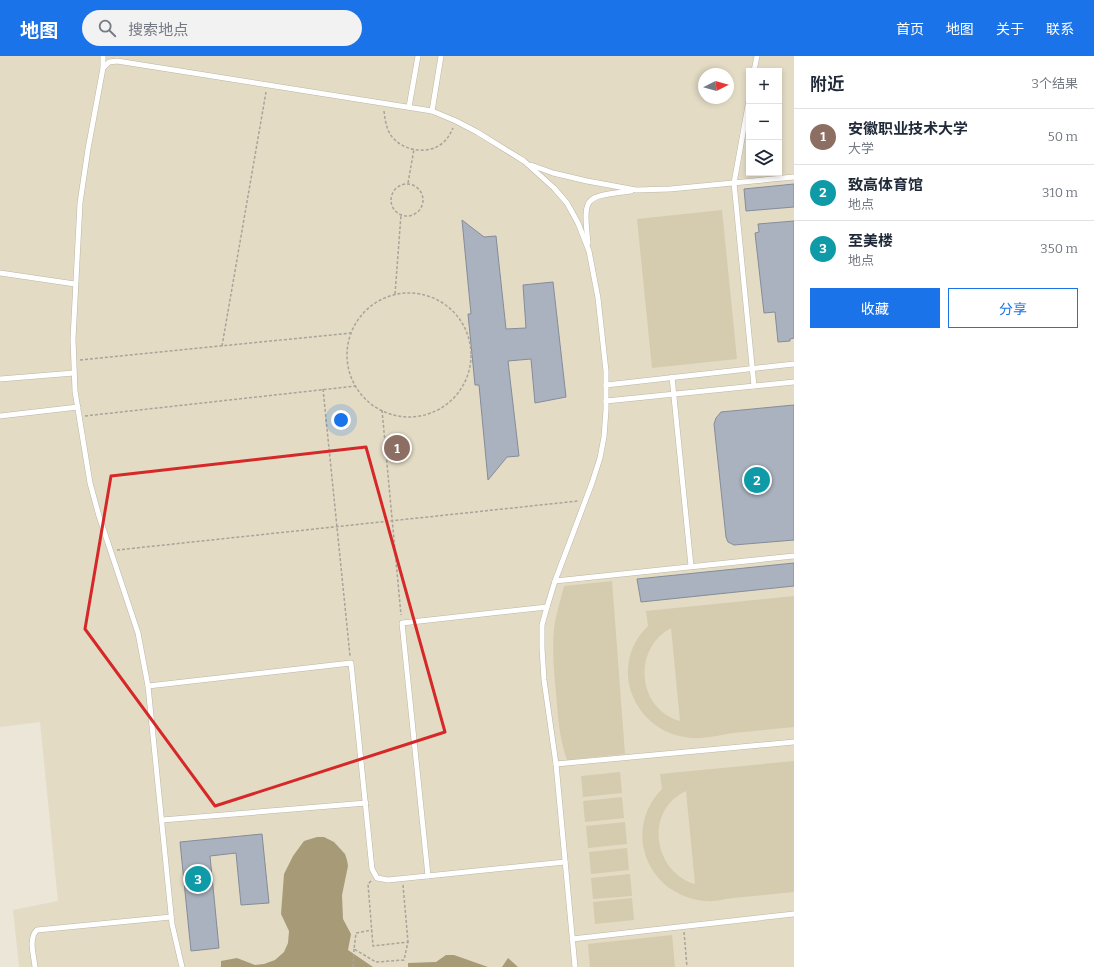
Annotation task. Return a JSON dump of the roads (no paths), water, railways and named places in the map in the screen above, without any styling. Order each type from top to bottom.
[{"type":"lane","points":[[104,56],[81,195],[73,339],[74,373],[79,416],[90,483],[99,516],[138,633],[148,686],[152,740],[162,820],[171,917],[182,967]]},
{"type":"lane","points":[[409,107],[418,56]]},
{"type":"lane","points":[[432,111],[442,56]]},
{"type":"lane","points":[[755,68],[757,56]]},
{"type":"lane","points":[[103,68],[109,62],[122,61],[432,111],[477,132],[524,160],[554,188],[567,203],[578,223],[589,251]]},
{"type":"lane","points":[[748,104],[734,183],[754,386]]},
{"type":"lane","points":[[528,164],[553,173],[636,190]]},
{"type":"lane","points":[[575,967],[556,764],[544,680],[542,625],[554,580],[586,500],[600,458],[604,437],[606,371],[598,298],[589,251],[585,216],[587,206],[589,202],[600,195],[636,190],[794,177]]},
{"type":"lane","points":[[0,272],[76,284]]},
{"type":"lane","points":[[606,385],[794,364]]},
{"type":"lane","points":[[0,379],[74,373]]},
{"type":"lane","points":[[672,377],[692,566]]},
{"type":"lane","points":[[606,401],[794,382]]},
{"type":"lane","points":[[0,416],[78,407]]},
{"type":"lane","points":[[554,580],[794,556]]},
{"type":"lane","points":[[428,876],[402,623],[547,607]]},
{"type":"lane","points":[[148,686],[351,664],[372,869],[375,876],[383,880],[402,879],[565,862]]},
{"type":"lane","points":[[556,764],[794,742]]},
{"type":"lane","points":[[162,820],[366,803]]},
{"type":"lane","points":[[572,939],[794,914]]},
{"type":"lane","points":[[35,967],[32,941],[33,933],[37,930],[171,917]]},
{"type":"place","name":"安徽职业技术大学","points":[[397,448]]},
{"type":"place","name":"致高体育馆","points":[[757,480]]},
{"type":"place","name":"至美楼","points":[[198,879]]}]
